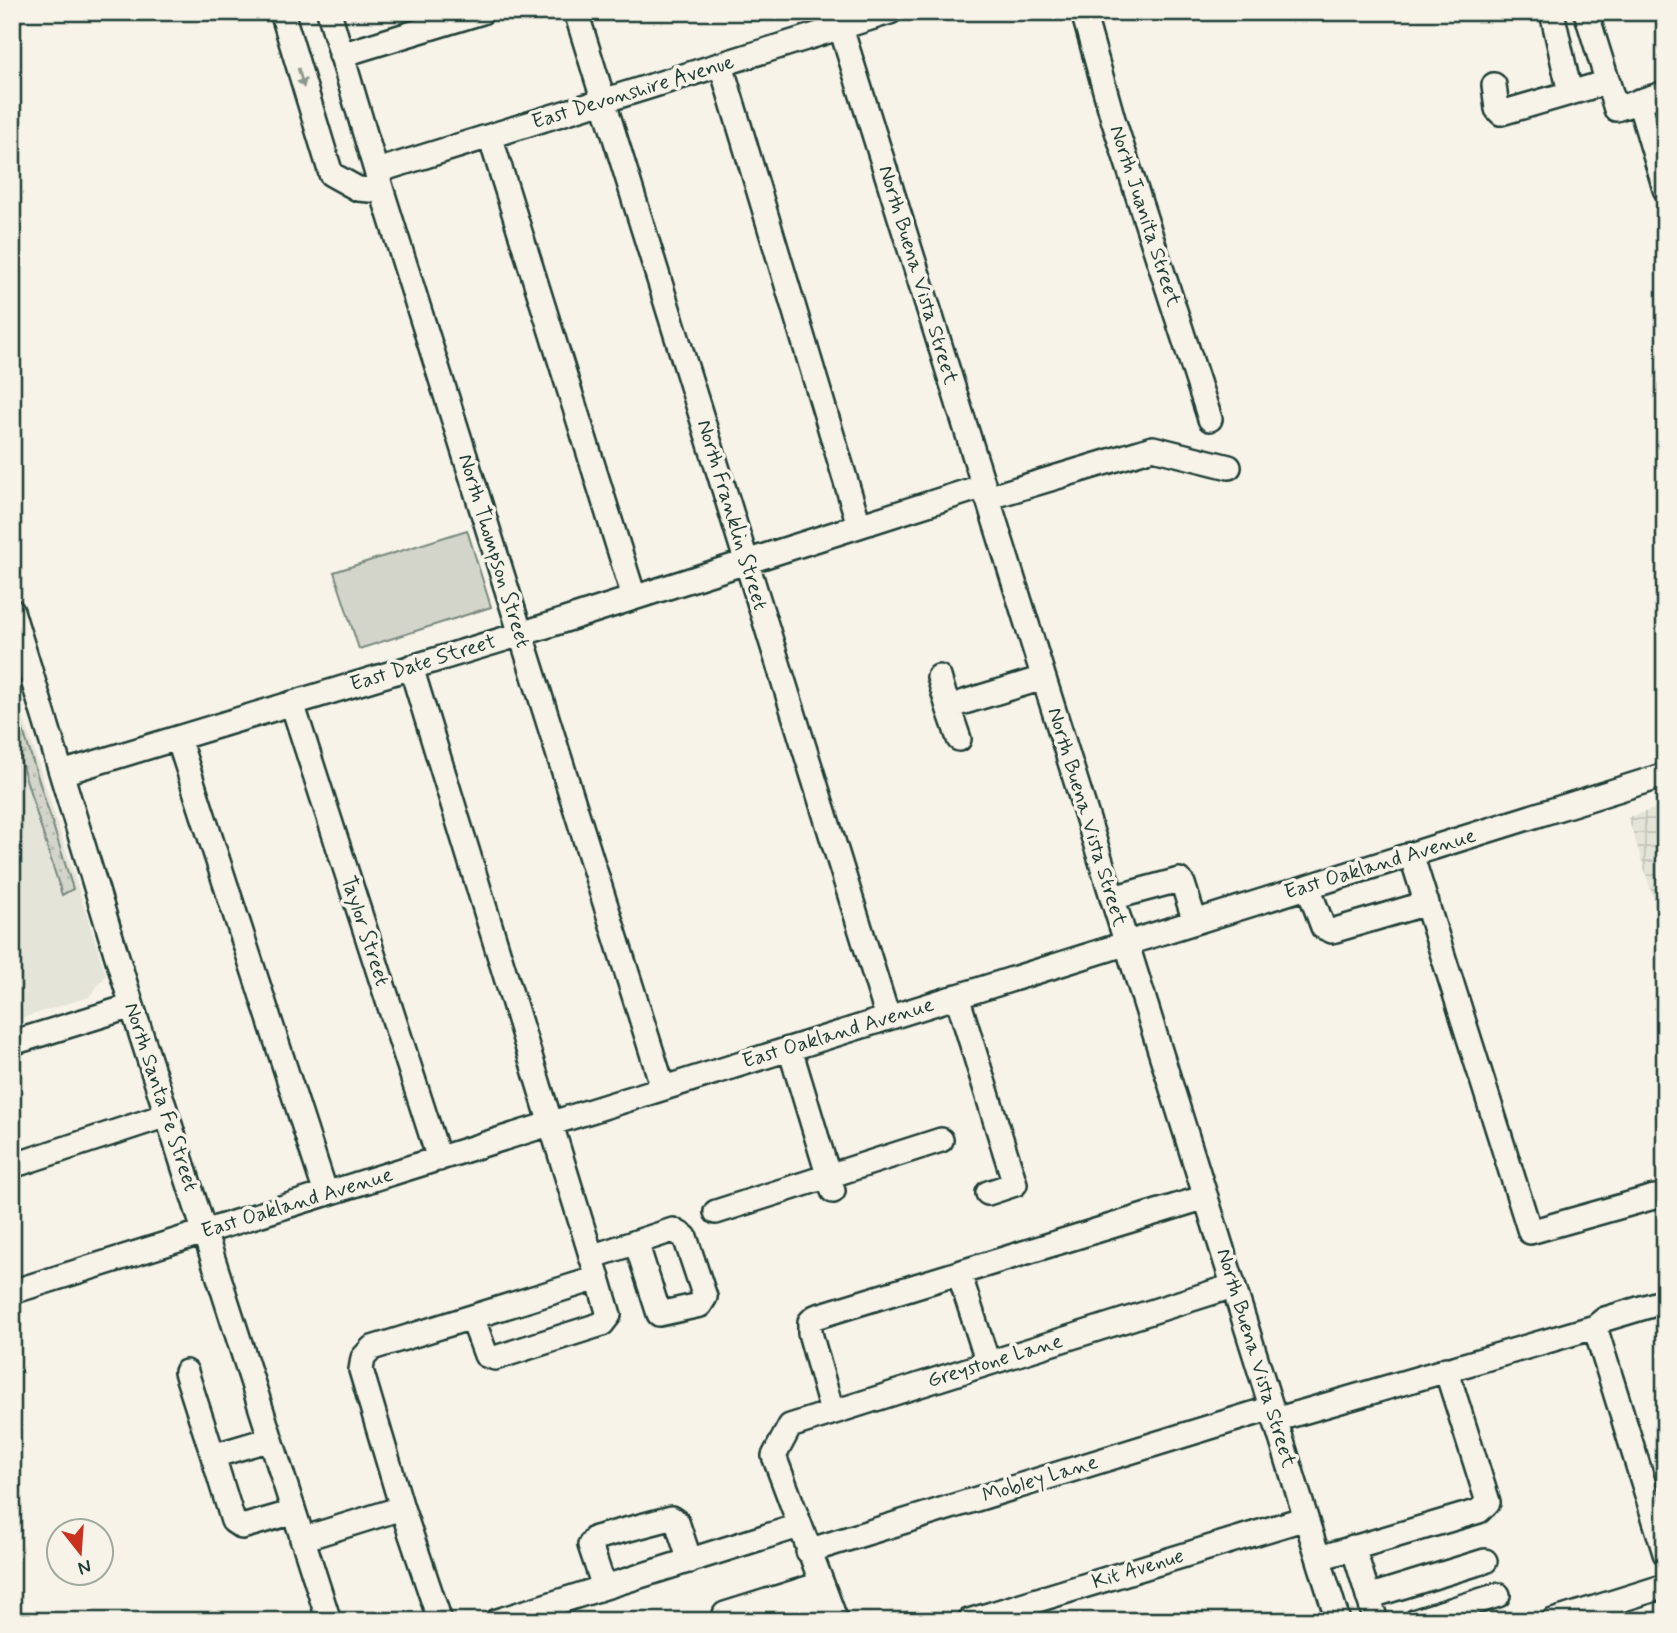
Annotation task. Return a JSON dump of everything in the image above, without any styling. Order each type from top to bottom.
[{"type":"street","points":[[282,12],[331,174],[358,189],[379,181]]},
{"type":"street","name":"North Thompson Street","points":[[328,12],[663,1088]]},
{"type":"street","points":[[341,55],[482,12]]},
{"type":"street","name":"North Franklin Street","points":[[576,12],[888,1018]]},
{"type":"street","name":"East Devonshire Avenue","points":[[379,181],[490,136],[720,65],[838,20],[890,12]]},
{"type":"street","name":"North Juanita Street","points":[[1083,12],[1113,119],[1210,419]]},
{"type":"street","points":[[1552,12],[1570,93]]},
{"type":"street","points":[[1586,12],[1616,109],[1665,93]]},
{"type":"street","name":"North Buena Vista Street","points":[[838,20],[1338,1621]]},
{"type":"street","points":[[1560,53],[1596,45]]},
{"type":"street","points":[[720,65],[859,525]]},
{"type":"street","points":[[1494,85],[1497,109],[1502,113],[1608,82]]},
{"type":"street","points":[[1639,102],[1665,189]]},
{"type":"street","points":[[490,136],[634,597]]},
{"type":"street","name":"East Date Street","points":[[62,773],[521,634],[859,525],[1153,448],[1229,467]]},
{"type":"street","name":"North Santa Fe Street","points":[[12,611],[132,1006],[329,1621]]},
{"type":"street","points":[[411,667],[609,1315],[602,1324],[495,1358],[486,1355],[472,1317]]},
{"type":"street","points":[[939,677],[959,739]]},
{"type":"street","points":[[948,707],[1043,678]]},
{"type":"street","name":"Taylor Street","points":[[292,703],[439,1159]]},
{"type":"street","points":[[178,738],[326,1194]]},
{"type":"street","name":"East Oakland Avenue","points":[[12,1292],[1665,775]]},
{"type":"street","points":[[1411,854],[1530,1232],[1654,1197]]},
{"type":"street","points":[[1112,898],[1179,880],[1183,884],[1195,922]]},
{"type":"street","points":[[1308,887],[1323,928],[1332,931],[1427,903]]},
{"type":"street","points":[[957,996],[1015,1184],[988,1193]]},
{"type":"street","points":[[12,1043],[132,1006]]},
{"type":"street","points":[[790,1049],[831,1184]]},
{"type":"street","points":[[12,1166],[167,1115]]},
{"type":"street","points":[[716,1212],[831,1184],[941,1140]]},
{"type":"street","points":[[832,1412],[810,1333],[810,1322],[815,1317],[1206,1197]]},
{"type":"street","points":[[440,1621],[402,1508],[361,1370],[363,1358],[372,1348],[472,1317],[595,1267],[636,1242]]},
{"type":"street","points":[[959,1273],[988,1363]]},
{"type":"street","name":"Greystone Lane","points":[[799,1526],[774,1456],[790,1426],[1234,1286]]},
{"type":"street","name":"Mobley Lane","points":[[808,1551],[1274,1414],[1595,1327],[1605,1319],[1665,1301]]},
{"type":"street","points":[[1595,1327],[1665,1553]]},
{"type":"street","points":[[1319,1558],[1479,1511],[1488,1502],[1446,1369]]},
{"type":"street","points":[[186,1372],[233,1521],[242,1527],[294,1512]]},
{"type":"street","points":[[213,1456],[270,1439]]},
{"type":"street","points":[[302,1539],[402,1508]]},
{"type":"street","points":[[604,1587],[590,1545],[595,1538],[671,1518],[677,1522],[690,1561]]},
{"type":"street","name":"Kit Avenue","points":[[969,1621],[1306,1518]]},
{"type":"street","points":[[497,1621],[799,1526],[828,1602]]},
{"type":"street","points":[[1353,1547],[1376,1621]]},
{"type":"street","points":[[1368,1597],[1485,1561]]},
{"type":"street","points":[[1553,1621],[1665,1586]]},
{"type":"street","points":[[1416,1621],[1498,1595]]},
{"type":"street","points":[[723,1621],[725,1614],[828,1602]]},
{"type":"street","points":[[769,1621],[828,1602]]},
{"type":"shaded area","points":[[467,530],[491,607],[359,649],[334,572]]},
{"type":"shaded area","points":[[12,682],[106,975],[89,997],[12,1021]]},
{"type":"shaded area","points":[[12,695],[73,889],[62,895],[12,734]]},
{"type":"shaded area","points":[[1665,806],[1665,935],[1628,817]]}]
